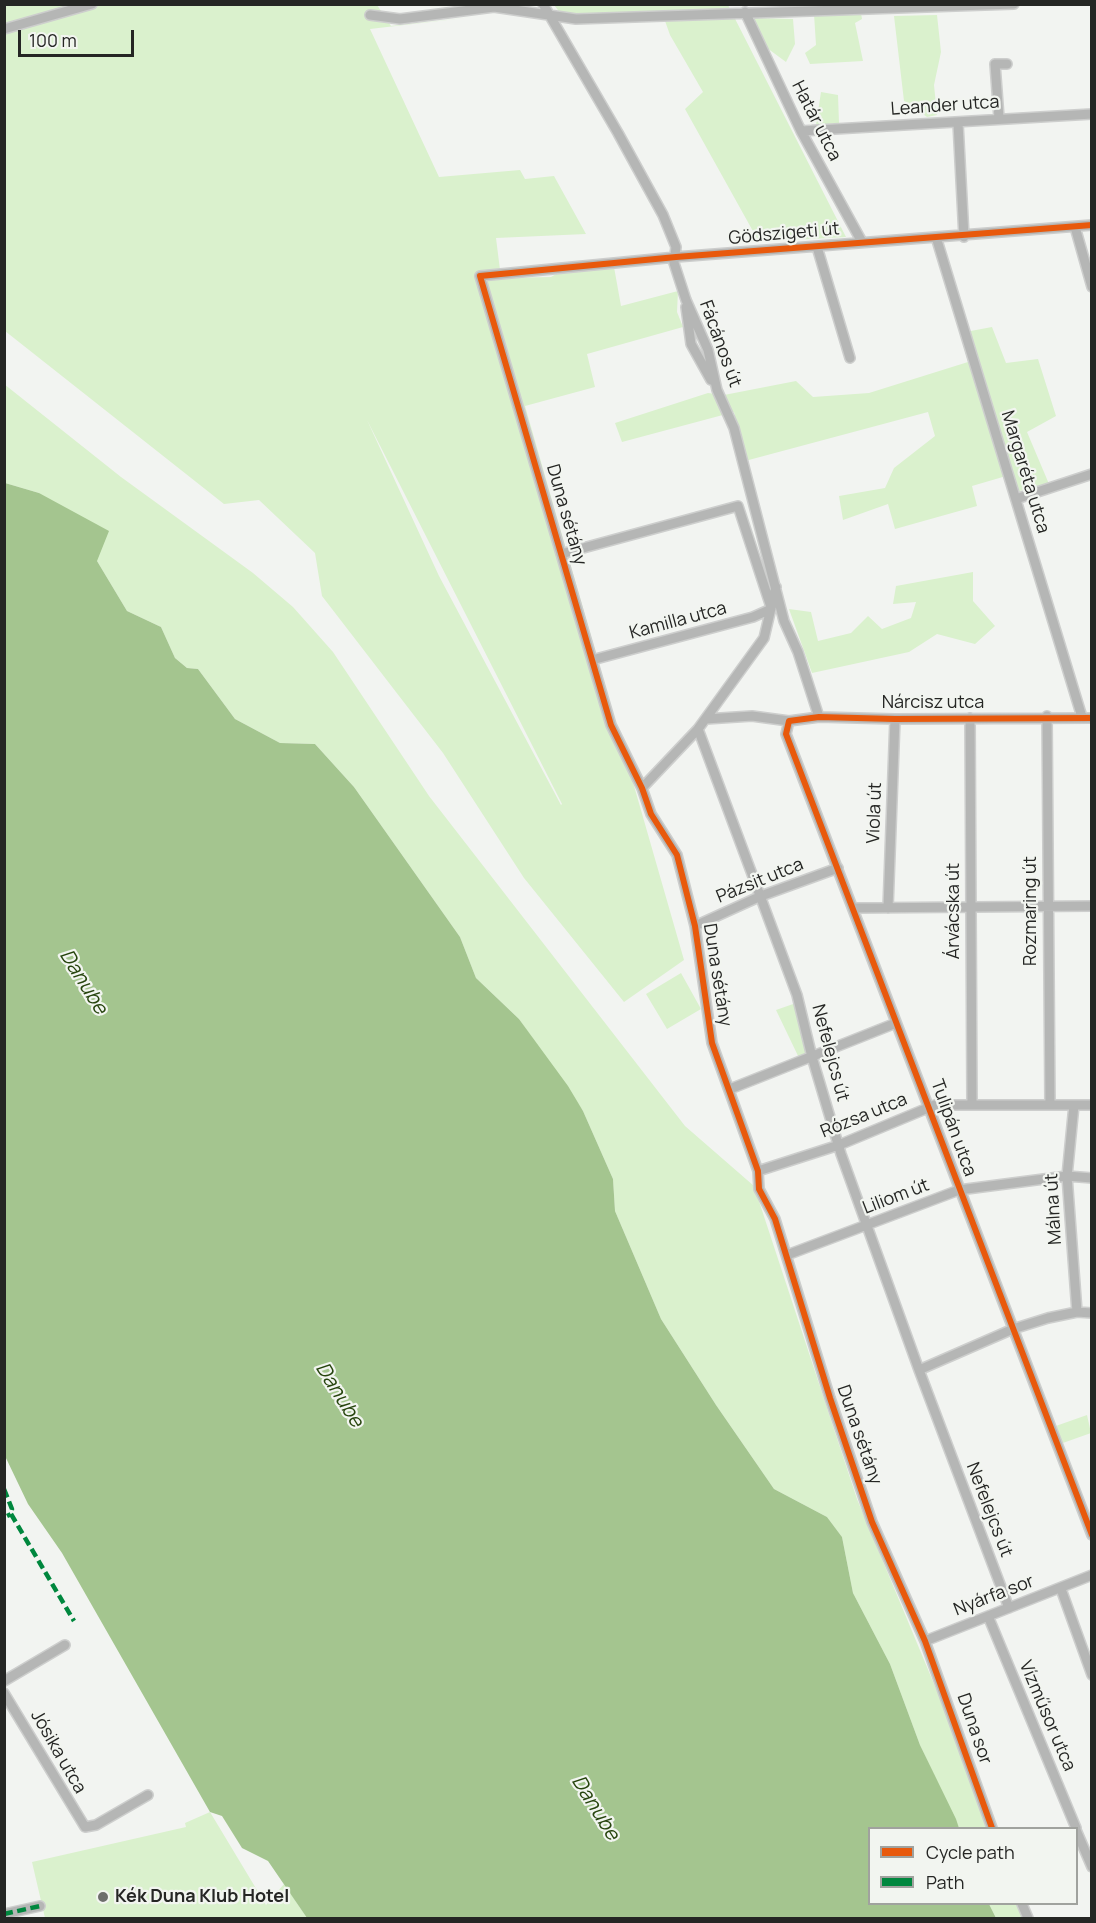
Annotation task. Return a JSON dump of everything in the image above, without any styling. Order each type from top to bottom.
[{"type":"street","points":[[4,29],[92,4]]},
{"type":"street","name":"Fácános út","points":[[543,4],[663,215],[676,247],[674,263],[686,300],[708,350],[717,390],[734,428],[784,621],[798,652],[819,717]]},
{"type":"street","points":[[370,15],[400,19],[494,7],[576,19],[1014,4]]},
{"type":"street","name":"Határ utca","points":[[745,12],[801,131],[862,242]]},
{"type":"street","points":[[999,118],[995,64],[1007,64]]},
{"type":"street","name":"Leander utca","points":[[801,131],[1092,114]]},
{"type":"street","points":[[958,123],[964,237]]},
{"type":"street","name":"Gödszigeti út","points":[[480,276],[676,257],[862,242],[964,237],[1025,229],[1092,225]]},
{"type":"street","points":[[1075,227],[1092,287]]},
{"type":"street","name":"Margaréta utca","points":[[936,237],[1016,499],[1087,717]]},
{"type":"street","points":[[818,247],[850,358]]},
{"type":"street","name":"Duna sétány","points":[[480,276],[611,725],[642,788],[651,814],[677,855],[695,926],[712,1043],[758,1171],[759,1189],[775,1219],[830,1398],[872,1522],[925,1641]]},
{"type":"street","points":[[1016,499],[1092,474]]},
{"type":"street","points":[[561,554],[738,506],[771,609],[784,621]]},
{"type":"street","points":[[642,788],[698,729],[764,638],[776,587]]},
{"type":"street","name":"Kamilla utca","points":[[591,660],[753,617],[771,609]]},
{"type":"street","name":"Rozmaring út","points":[[1047,716],[1050,1105]]},
{"type":"street","name":"Nárcisz utca","points":[[706,719],[752,717],[789,721],[819,717],[895,719],[1087,717]]},
{"type":"street","name":"Árvácska út","points":[[970,718],[972,1103]]},
{"type":"street","name":"Viola út","points":[[888,908],[895,719]]},
{"type":"street","name":"Tulipán utca","points":[[789,721],[786,734],[1091,1534]]},
{"type":"street","name":"Nefelejcs út","points":[[698,729],[797,995],[812,1057],[839,1145],[919,1370],[1009,1608]]},
{"type":"street","name":"Pázsit utca","points":[[695,926],[761,896],[838,868]]},
{"type":"street","points":[[854,908],[1092,906]]},
{"type":"street","points":[[730,1089],[896,1023]]},
{"type":"street","name":"Rózsa utca","points":[[758,1171],[839,1145],[941,1104],[1092,1105]]},
{"type":"street","name":"Málna út","points":[[1074,1105],[1067,1176],[1077,1312]]},
{"type":"street","name":"Liliom út","points":[[787,1255],[960,1190],[1067,1176],[1092,1178]]},
{"type":"street","points":[[919,1370],[1013,1329],[1077,1312],[1092,1313]]},
{"type":"street","name":"Nyárfa sor","points":[[925,1641],[1092,1575]]},
{"type":"street","points":[[1061,1588],[1092,1675]]},
{"type":"street","name":"Vízműsor utca","points":[[988,1616],[1075,1827]]},
{"type":"street","name":"Duna sor","points":[[925,1641],[992,1827]]},
{"type":"street","points":[[4,1681],[65,1645]]},
{"type":"street","name":"Jósika utca","points":[[4,1693],[85,1827],[96,1825],[148,1795]]},
{"type":"street","name":"Vízműsor utca","points":[[1078,1834],[1092,1867]]},
{"type":"street","points":[[4,1914],[40,1906]]},
{"type":"shaded area","points":[[4,5],[377,5],[391,26],[473,17],[370,29],[439,177],[520,170],[525,179],[554,176],[586,234],[496,238],[501,278],[551,277],[558,273],[614,267],[621,306],[678,291],[677,312],[683,327],[587,354],[595,387],[525,406],[684,960],[624,1002],[524,878],[443,753],[322,596],[315,553],[259,500],[224,504],[5,331]],"holes":[[[367,420],[562,804],[439,576]]]},
{"type":"shaded area","points":[[554,5],[728,5],[846,237],[759,242],[685,109],[703,92],[670,35],[664,18],[566,20]]},
{"type":"shaded area","points":[[861,13],[862,19],[855,23],[863,61],[810,64],[805,53],[816,45],[814,14]]},
{"type":"shaded area","points":[[937,15],[941,52],[934,85],[937,115],[927,117],[904,101],[894,16]]},
{"type":"shaded area","points":[[754,18],[793,19],[795,44],[786,62],[767,48]]},
{"type":"shaded area","points":[[821,92],[838,95],[839,123],[816,125]]},
{"type":"shaded area","points":[[992,327],[1006,363],[1038,359],[1056,416],[1027,432],[1049,484],[1019,491],[1013,474],[972,486],[977,506],[895,529],[888,504],[843,520],[839,496],[885,488],[894,468],[935,436],[928,412],[745,461],[734,412],[622,442],[615,423],[708,393],[724,395],[796,381],[813,397],[869,393],[968,362],[960,333]]},
{"type":"shaded area","points":[[4,384],[121,477],[253,573],[293,607],[333,652],[429,796],[685,1126],[754,1186],[857,1499],[994,1827],[959,1827],[920,1745],[890,1664],[853,1593],[842,1537],[827,1517],[774,1489],[716,1405],[661,1319],[615,1211],[613,1179],[583,1111],[519,1019],[476,978],[460,937],[354,787],[315,744],[280,743],[235,719],[198,669],[187,668],[175,658],[161,627],[127,611],[97,561],[39,493],[5,483]]},
{"type":"shaded area","points":[[973,572],[973,601],[995,626],[975,644],[937,634],[909,652],[812,673],[789,609],[811,612],[818,641],[851,633],[868,616],[882,629],[911,618],[916,602],[893,604],[896,586]]},
{"type":"shaded area","points":[[681,973],[701,1009],[667,1029],[646,994]]},
{"type":"shaded area","points":[[796,1003],[810,1056],[800,1060],[776,1010]]},
{"type":"shaded area","points":[[1087,1415],[1091,1433],[1060,1444],[1053,1427]]},
{"type":"shaded area","points":[[210,1812],[266,1905],[284,1884],[307,1918],[45,1918],[32,1862],[186,1827],[185,1823]]},
{"type":"shaded area","points":[[990,1905],[1025,1905],[1031,1918],[996,1918]]},
{"type":"water","name":"Danube","points":[[5,483],[39,493],[109,531],[97,561],[127,611],[161,627],[175,658],[187,668],[198,669],[235,719],[280,743],[315,744],[354,787],[460,937],[476,978],[519,1019],[568,1086],[583,1111],[613,1179],[615,1211],[661,1319],[716,1405],[774,1489],[827,1517],[842,1537],[853,1593],[890,1664],[920,1745],[956,1819],[959,1827],[868,1827],[868,1905],[990,1905],[996,1918],[307,1918],[268,1861],[242,1848],[222,1816],[210,1812],[62,1553],[28,1504],[5,1456]]},
{"type":"marked path","points":[[4,1489],[12,1509],[11,1514],[7,1516]]},
{"type":"marked path","points":[[11,1514],[74,1621]]},
{"type":"marked path","points":[[4,1914],[40,1906]]},
{"type":"cycle path","points":[[992,1827],[925,1641],[872,1522],[830,1398],[775,1219],[759,1189],[758,1171],[712,1043],[695,926],[677,855],[651,814],[642,788],[611,725],[480,276],[676,257],[1092,225]]},
{"type":"cycle path","points":[[1092,718],[819,717],[789,721],[786,734],[1092,1535]]},
{"type":"place","name":"Kék Duna Klub Hotel","points":[[103,1897]]}]
